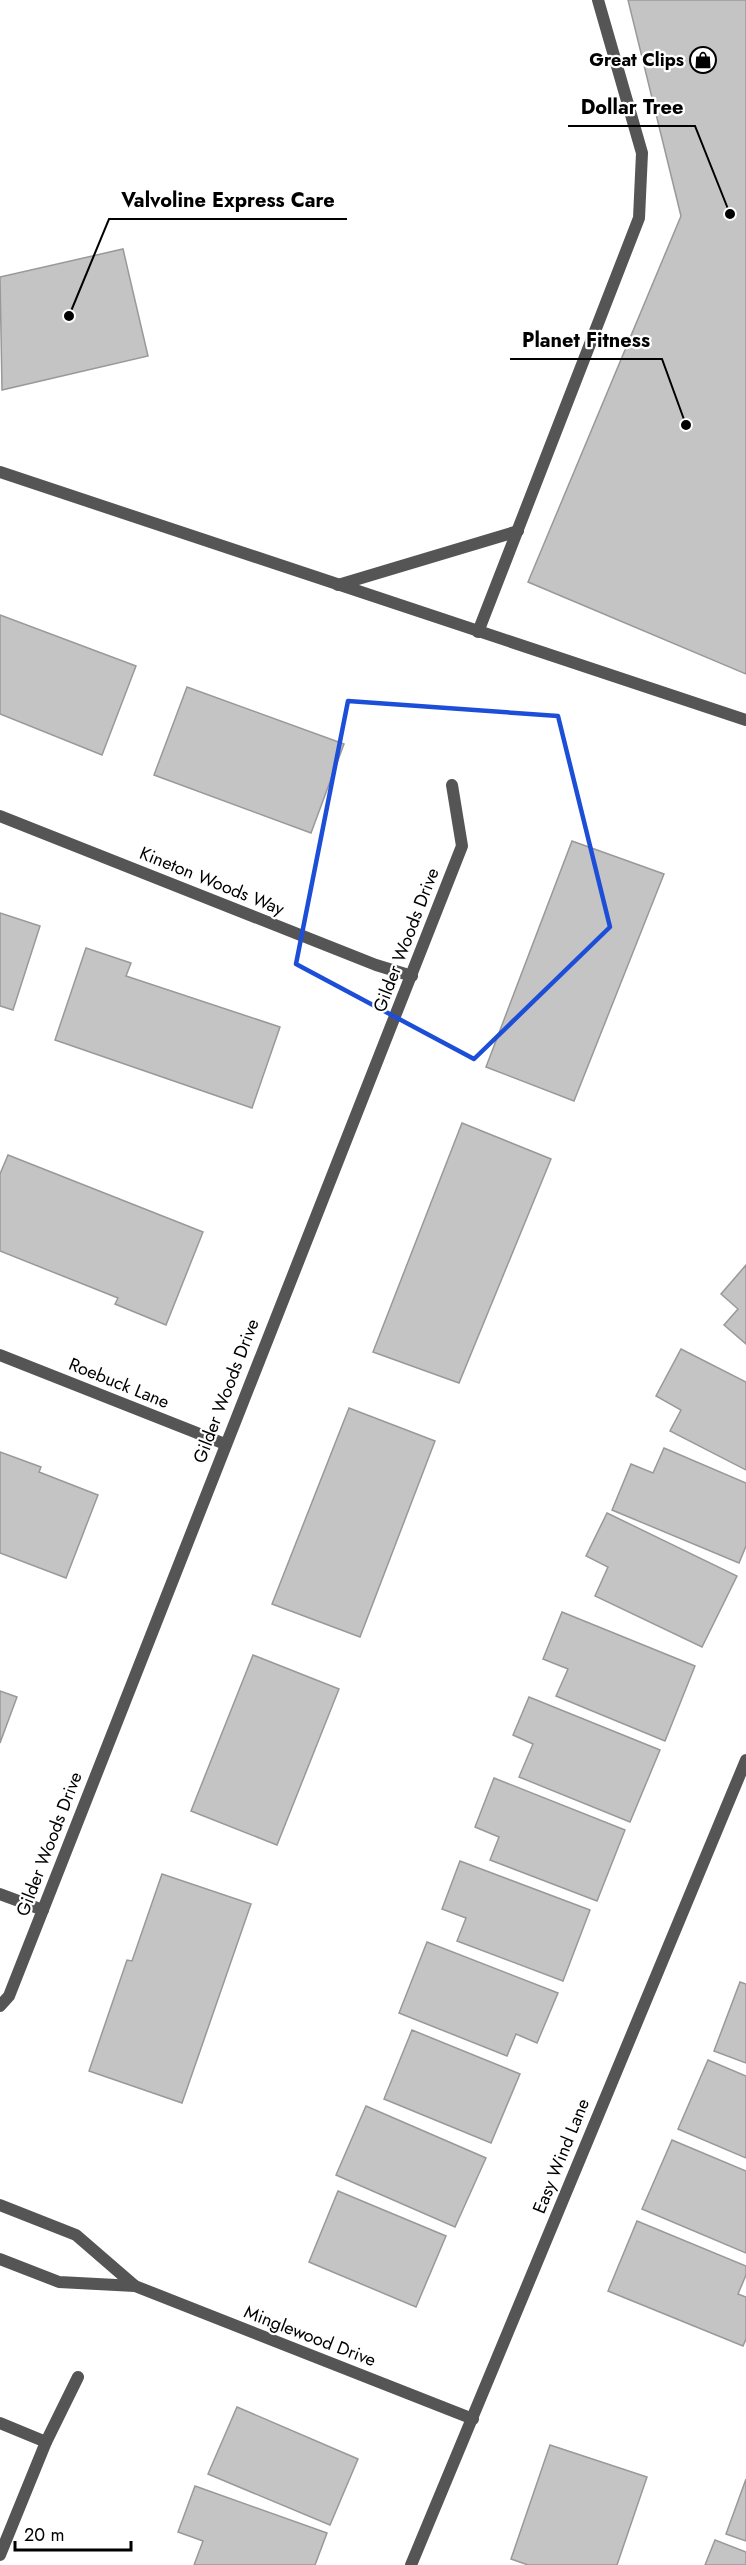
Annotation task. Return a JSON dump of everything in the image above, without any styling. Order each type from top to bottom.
[{"type":"street","points":[[478,632],[639,218],[642,153],[598,0]]},
{"type":"street","points":[[0,472],[746,720]]},
{"type":"street","points":[[338,585],[518,531]]},
{"type":"street","name":"Gilder Woods Drive","points":[[0,2006],[9,1996],[462,846],[452,785]]},
{"type":"street","name":"Kineton Woods Way","points":[[0,816],[376,965],[412,975]]},
{"type":"street","name":"Roebuck Lane","points":[[0,1355],[225,1444]]},
{"type":"street","name":"Easy Wind Lane","points":[[411,2565],[746,1760]]},
{"type":"street","points":[[0,1894],[43,1910]]},
{"type":"street","name":"Minglewood Drive","points":[[0,2205],[76,2235],[135,2286]]},
{"type":"street","name":"Minglewood Drive","points":[[0,2259],[59,2282],[135,2286],[472,2419]]},
{"type":"street","points":[[0,2555],[46,2442],[78,2377]]},
{"type":"street","points":[[0,2423],[46,2442]]},
{"type":"highlighted area","points":[[348,701],[558,716],[610,927],[474,1059],[296,964]]},
{"type":"building","points":[[628,0],[746,0],[746,674],[528,582],[681,216]]},
{"type":"building","points":[[123,249],[148,356],[2,390],[0,277]]},
{"type":"building","points":[[0,615],[136,666],[102,755],[0,714]]},
{"type":"building","points":[[187,687],[344,744],[311,833],[154,775]]},
{"type":"building","points":[[572,841],[664,874],[574,1101],[486,1067]]},
{"type":"building","points":[[0,913],[40,926],[13,1010],[0,1006]]},
{"type":"building","points":[[86,948],[131,963],[126,976],[280,1027],[252,1108],[55,1040]]},
{"type":"building","points":[[462,1123],[551,1159],[459,1383],[373,1352]]},
{"type":"building","points":[[8,1155],[203,1232],[166,1325],[115,1304],[118,1298],[0,1251],[0,1174]]},
{"type":"building","points":[[746,1265],[746,1344],[724,1325],[738,1309],[721,1294]]},
{"type":"building","points":[[681,1349],[746,1382],[746,1470],[670,1431],[681,1410],[656,1396]]},
{"type":"building","points":[[349,1408],[435,1441],[360,1637],[272,1604]]},
{"type":"building","points":[[664,1448],[746,1483],[746,1546],[739,1563],[612,1510],[631,1464],[653,1473]]},
{"type":"building","points":[[0,1452],[41,1467],[39,1472],[98,1495],[66,1578],[0,1553]]},
{"type":"building","points":[[607,1513],[737,1576],[702,1647],[595,1596],[608,1567],[586,1556]]},
{"type":"building","points":[[562,1612],[695,1666],[665,1741],[556,1696],[568,1669],[543,1659]]},
{"type":"building","points":[[253,1655],[339,1689],[277,1845],[191,1811]]},
{"type":"building","points":[[0,1691],[17,1697],[0,1743]]},
{"type":"building","points":[[529,1697],[660,1750],[630,1822],[519,1777],[533,1744],[513,1735]]},
{"type":"building","points":[[494,1778],[625,1830],[597,1901],[490,1860],[499,1837],[475,1827]]},
{"type":"building","points":[[460,1861],[590,1910],[563,1981],[457,1941],[466,1918],[442,1909]]},
{"type":"building","points":[[162,1874],[251,1904],[182,2103],[89,2071],[127,1960],[132,1961]]},
{"type":"building","points":[[427,1942],[558,1993],[537,2043],[516,2034],[507,2056],[399,2013]]},
{"type":"building","points":[[740,1982],[746,1984],[746,2063],[714,2051]]},
{"type":"building","points":[[412,2030],[520,2074],[491,2143],[384,2099]]},
{"type":"building","points":[[708,2060],[746,2076],[746,2158],[678,2129]]},
{"type":"building","points":[[366,2106],[486,2158],[455,2227],[336,2175]]},
{"type":"building","points":[[672,2140],[746,2171],[746,2253],[642,2209]]},
{"type":"building","points":[[338,2191],[446,2236],[416,2307],[309,2262]]},
{"type":"building","points":[[637,2221],[746,2266],[746,2275],[738,2294],[746,2297],[746,2339],[743,2346],[608,2291]]},
{"type":"building","points":[[237,2407],[358,2459],[330,2525],[208,2474]]},
{"type":"building","points":[[550,2445],[647,2477],[617,2565],[528,2565],[511,2559]]},
{"type":"building","points":[[746,2479],[746,2541],[726,2534]]},
{"type":"building","points":[[195,2486],[327,2533],[315,2565],[194,2565],[203,2541],[178,2532]]},
{"type":"building","points":[[715,2540],[746,2552],[746,2565],[705,2565]]},
{"type":"place","name":"Great Clips","points":[[703,60]]},
{"type":"place","name":"Dollar Tree","points":[[730,214]]},
{"type":"place","name":"Valvoline Express Care","points":[[69,316]]},
{"type":"place","name":"Planet Fitness","points":[[686,425]]}]
